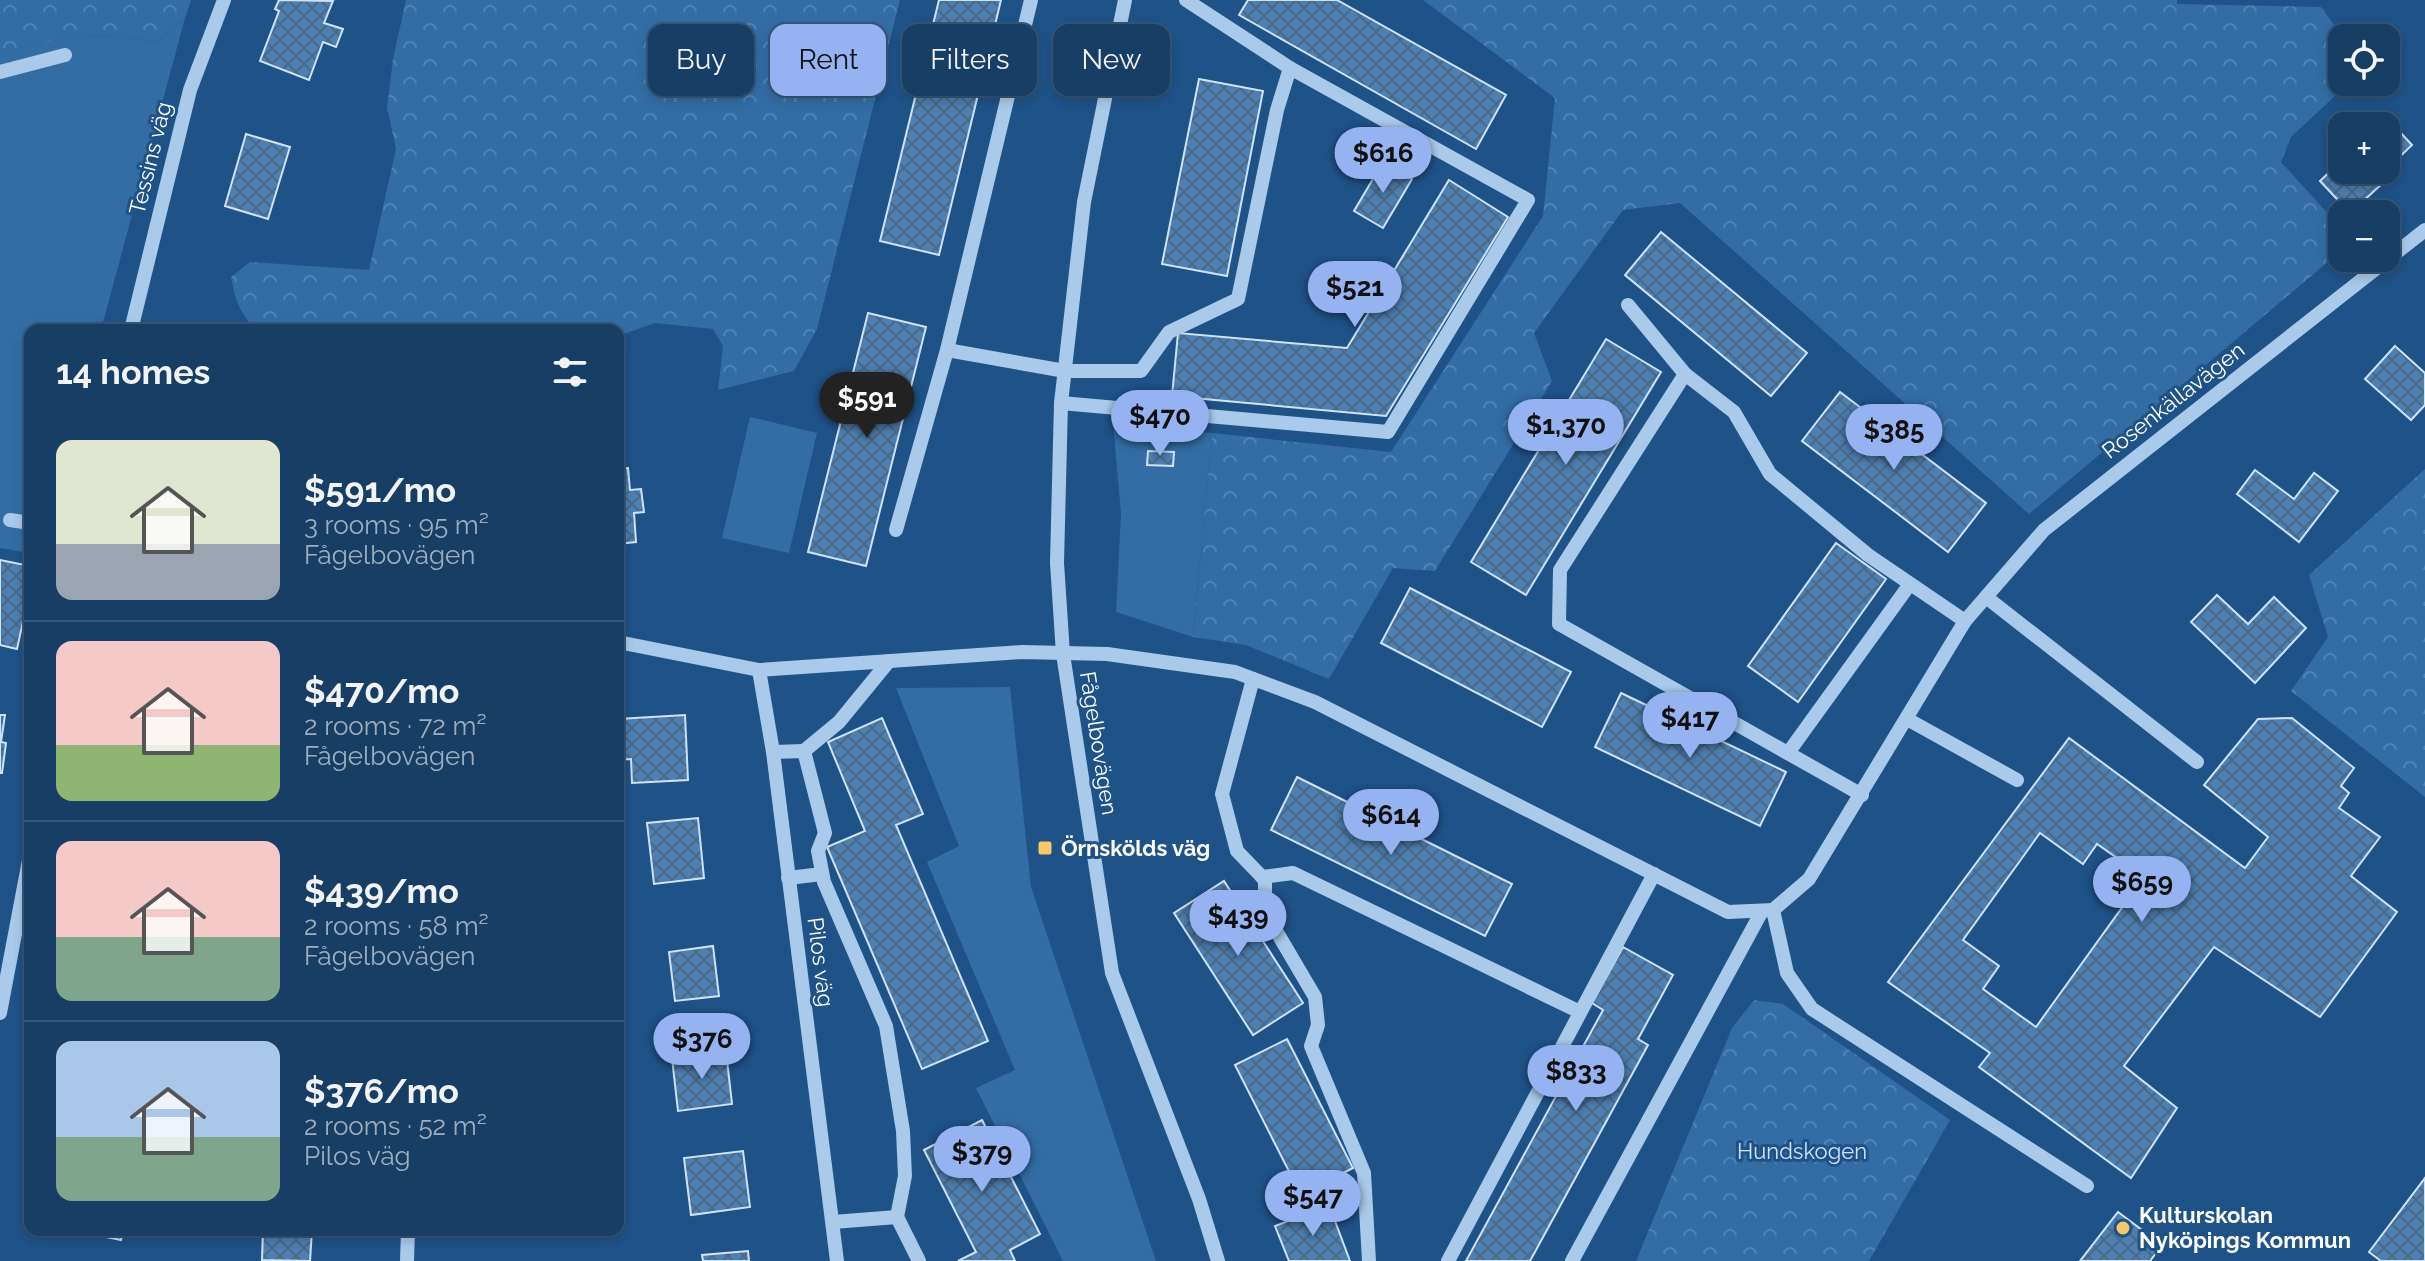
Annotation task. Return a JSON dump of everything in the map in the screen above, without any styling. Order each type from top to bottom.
[{"type":"street","name":"Tessins väg","points":[[132,324],[190,90],[224,0]]},
{"type":"street","points":[[896,530],[947,350],[1031,0]]},
{"type":"street","name":"Fågelbovägen","points":[[1125,0],[1084,202],[1061,403],[1057,563],[1063,654],[1112,973],[1199,1199],[1218,1261]]},
{"type":"street","points":[[1061,403],[1388,432],[1528,200],[1290,68],[1186,0]]},
{"type":"street","points":[[0,72],[65,55]]},
{"type":"street","points":[[947,350],[1065,371],[1141,371],[1169,332],[1238,299],[1277,110],[1290,68]]},
{"type":"street","name":"Rosenkällavägen","points":[[1767,910],[1809,879],[1965,621],[2044,530],[2425,230]]},
{"type":"street","points":[[1628,305],[1685,374],[1734,412],[1770,474],[1868,555],[1965,621]]},
{"type":"street","points":[[1685,374],[1560,570],[1559,624],[1862,795]]},
{"type":"street","points":[[10,520],[24,522]]},
{"type":"street","points":[[1788,753],[1910,584]]},
{"type":"street","points":[[1986,597],[2197,762]]},
{"type":"street","points":[[624,643],[759,670],[1022,652],[1107,654],[1235,672],[1315,702],[1728,912],[1767,910]]},
{"type":"street","points":[[773,752],[804,751],[839,722],[889,661]]},
{"type":"street","name":"Pilos väg","points":[[759,670],[773,752],[837,1261]]},
{"type":"street","points":[[1253,679],[1222,794],[1237,851],[1265,880],[1265,912],[1315,997],[1318,1025],[1311,1046],[1364,1173],[1369,1261]]},
{"type":"street","points":[[1907,719],[2017,780]]},
{"type":"street","points":[[804,751],[825,833],[818,851],[822,874],[886,1026],[903,1131],[905,1176],[897,1217],[919,1261]]},
{"type":"street","points":[[1262,877],[1293,873],[1580,1012]]},
{"type":"street","points":[[788,878],[822,874]]},
{"type":"street","points":[[1448,1261],[1654,874]]},
{"type":"street","points":[[0,1013],[24,887]]},
{"type":"street","points":[[1767,910],[1787,973],[1812,1009],[2087,1186]]},
{"type":"street","points":[[1572,1261],[1767,910]]},
{"type":"street","points":[[833,1222],[897,1217]]},
{"type":"street","points":[[407,1261],[408,1236]]},
{"type":"green space","points":[[0,0],[191,0],[185,18],[158,42],[118,36],[74,37],[0,52]]},
{"type":"green space","points":[[406,0],[900,0],[886,55],[886,24],[770,24],[770,96],[876,96],[817,329],[794,371],[718,390],[723,346],[713,329],[655,323],[624,334],[624,324],[252,324],[239,306],[231,277],[250,262],[369,270],[396,149],[387,108],[393,59]]},
{"type":"green space","points":[[1423,0],[2177,0],[2177,4],[2321,7],[2334,24],[2328,24],[2328,96],[2335,96],[2291,137],[2281,162],[2328,214],[2328,262],[2029,514],[1680,203],[1623,210],[1534,333],[1552,381],[1435,571],[1393,568],[1329,679],[1246,645],[1193,637],[1212,433],[1391,452],[1543,216],[1555,98]]},
{"type":"green space","points":[[185,18],[103,324],[24,324],[24,552],[0,548],[0,52],[74,37],[118,36],[158,42]]},
{"type":"green space","points":[[750,417],[817,433],[789,553],[722,538]]},
{"type":"green space","points":[[1113,422],[1212,433],[1193,637],[1116,612],[1121,514]]},
{"type":"green space","points":[[2425,469],[2425,797],[2291,691],[2328,637],[2309,575]]},
{"type":"green space","points":[[1010,687],[1031,887],[1156,1261],[1063,1261],[976,1088],[1015,1070],[927,862],[959,846],[896,688]]},
{"type":"green space","name":"Hundskogen","points":[[1754,1000],[1783,1004],[1950,1120],[1869,1261],[1636,1261],[1732,1028]]},
{"type":"building","points":[[279,0],[333,1],[324,23],[343,29],[336,47],[323,42],[309,80],[260,61],[279,11],[275,9]]},
{"type":"building","points":[[939,0],[1001,0],[995,24],[933,24]]},
{"type":"building","points":[[1248,0],[1337,0],[1506,95],[1476,149],[1239,15]]},
{"type":"building","points":[[1199,79],[1263,91],[1227,276],[1162,264]]},
{"type":"building","points":[[915,96],[978,96],[939,255],[880,241]]},
{"type":"building","points":[[2400,132],[2412,145],[2400,157]]},
{"type":"building","points":[[246,134],[290,147],[268,219],[225,206]]},
{"type":"building","points":[[1383,162],[1412,179],[1383,228],[1354,211]]},
{"type":"building","points":[[2328,173],[2328,184],[2382,184],[2364,200],[2338,200],[2320,181]]},
{"type":"building","points":[[1449,180],[1508,217],[1386,416],[1172,396],[1178,333],[1347,348]]},
{"type":"building","points":[[1661,232],[1807,353],[1771,396],[1625,275]]},
{"type":"building","points":[[868,313],[926,327],[866,566],[808,552]]},
{"type":"building","points":[[1606,339],[1661,372],[1526,595],[1471,562]]},
{"type":"building","points":[[2395,346],[2425,373],[2425,405],[2411,420],[2365,379]]},
{"type":"building","points":[[1840,392],[1986,503],[1948,552],[1802,441]]},
{"type":"building","points":[[1148,451],[1174,452],[1173,466],[1147,465]]},
{"type":"building","points":[[624,468],[628,468],[630,490],[641,489],[644,512],[634,513],[636,542],[624,543]]},
{"type":"building","points":[[2255,470],[2294,499],[2314,473],[2338,491],[2299,542],[2237,494]]},
{"type":"building","points":[[1836,543],[1886,579],[1798,702],[1748,666]]},
{"type":"building","points":[[0,560],[24,565],[24,617],[17,649],[0,645]]},
{"type":"building","points":[[1410,588],[1571,672],[1542,727],[1381,643]]},
{"type":"building","points":[[2217,595],[2248,624],[2274,597],[2306,628],[2255,683],[2191,622]]},
{"type":"building","points":[[1621,693],[1786,772],[1760,826],[1595,747]]},
{"type":"building","points":[[0,715],[5,715],[1,742],[6,743],[2,773],[0,773]]},
{"type":"building","points":[[685,715],[688,780],[632,783],[631,759],[624,760],[624,719]]},
{"type":"building","points":[[882,718],[923,814],[896,825],[988,1041],[922,1069],[827,847],[865,831],[828,742]]},
{"type":"building","points":[[2292,718],[2354,768],[2341,786],[2349,793],[2339,808],[2380,837],[2351,876],[2397,912],[2320,1017],[2214,947],[2124,1066],[2177,1108],[2131,1178],[1979,1067],[1990,1053],[1888,982],[2069,738],[2245,868],[2268,837],[2204,785],[2258,719]],"holes":[[[2040,833],[2083,864],[2097,844],[2144,877],[2036,1027],[1983,989],[1999,966],[1963,940]]]},
{"type":"building","points":[[1297,777],[1512,884],[1485,936],[1271,830]]},
{"type":"building","points":[[698,818],[704,878],[654,884],[647,823]]},
{"type":"building","points":[[1224,881],[1303,1003],[1253,1035],[1174,913]]},
{"type":"building","points":[[713,946],[719,996],[675,1001],[669,952]]},
{"type":"building","points":[[1623,947],[1673,975],[1638,1039],[1648,1045],[1530,1261],[1466,1261],[1603,1010],[1592,1003]]},
{"type":"building","points":[[1287,1039],[1353,1168],[1301,1195],[1235,1065]]},
{"type":"building","points":[[726,1051],[732,1104],[678,1111],[672,1058]]},
{"type":"building","points":[[982,1120],[1040,1234],[1010,1250],[1015,1261],[958,1261],[976,1252],[924,1150]]},
{"type":"building","points":[[743,1151],[750,1207],[691,1215],[684,1158]]},
{"type":"building","points":[[2425,1178],[2425,1261],[2381,1261],[2369,1252]]},
{"type":"building","points":[[1329,1205],[1350,1261],[1289,1261],[1275,1226]]},
{"type":"building","name":"Kulturskolan Nyköpings Kommun","points":[[2118,1212],[2162,1245],[2150,1261],[2080,1261]]},
{"type":"building","points":[[263,1236],[312,1236],[310,1261],[262,1260]]},
{"type":"building","points":[[748,1251],[749,1261],[703,1261],[702,1255]]},
{"type":"place","name":"Örnskölds väg","points":[[1045,848]]},
{"type":"place","name":"Kulturskolan Nyköpings Kommun","points":[[2123,1228]]}]
